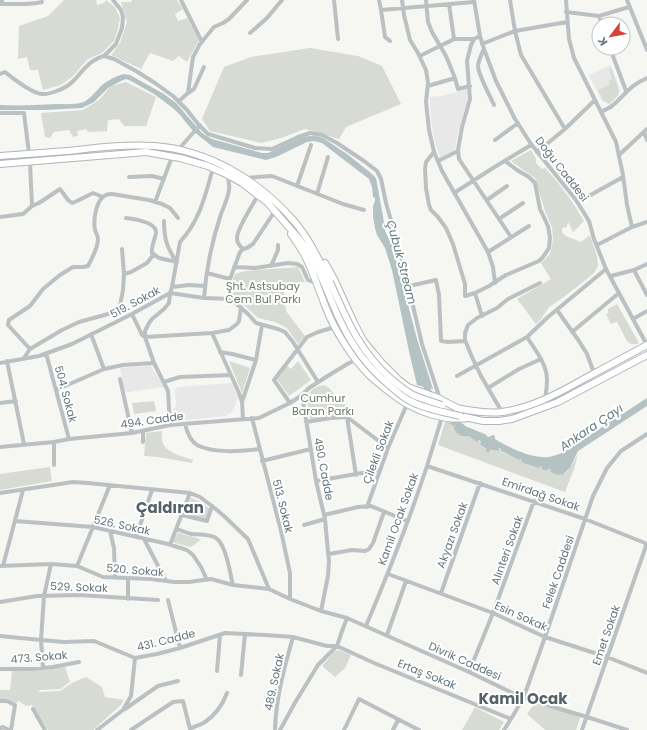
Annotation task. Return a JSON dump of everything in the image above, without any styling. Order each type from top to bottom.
[{"type":"highway","points":[[0,155],[130,146],[155,146],[196,155],[215,162],[245,178],[272,198],[311,240],[334,279],[369,349],[381,362],[408,387],[459,409],[487,412],[502,412],[518,409],[545,399],[647,345]]},
{"type":"highway","points":[[0,164],[146,152],[194,162],[228,175],[267,202],[300,240],[312,257],[357,338],[373,361],[383,372],[402,388],[412,394],[426,400],[439,401]]},
{"type":"highway","points":[[283,220],[304,254],[317,283],[326,309],[335,327],[356,360],[367,373],[407,404],[430,414],[483,421],[512,419],[558,402],[647,355]]},
{"type":"highway","points":[[294,221],[313,248],[345,330],[367,364],[382,379],[408,400],[460,417]]},
{"type":"highway","points":[[343,340],[347,344],[354,343],[358,339],[359,331]]},
{"type":"highway","points":[[362,346],[369,349],[371,357],[368,361],[363,363],[356,360],[354,354],[357,348],[362,346]]},
{"type":"highway","points":[[367,373],[366,369],[370,362],[376,360],[381,362]]},
{"type":"street","points":[[0,74],[5,72],[14,80],[44,95],[69,85],[92,61],[104,56],[116,44],[122,28],[123,17],[121,10],[113,0]]},
{"type":"street","points":[[181,0],[202,42]]},
{"type":"street","points":[[188,93],[193,57],[202,42],[214,27],[229,19],[247,0]]},
{"type":"street","points":[[250,32],[267,18],[282,0]]},
{"type":"street","points":[[334,0],[338,39]]},
{"type":"street","points":[[379,0],[385,37],[390,41]]},
{"type":"street","points":[[402,0],[410,40],[420,56],[426,70],[428,86],[426,102],[429,130],[434,152],[442,171],[488,252],[493,268],[495,283]]},
{"type":"street","points":[[426,0],[428,22],[450,65],[458,89],[470,86]]},
{"type":"street","points":[[510,0],[521,55],[565,129]]},
{"type":"street","points":[[566,0],[568,39],[574,58],[616,142],[632,227]]},
{"type":"street","points":[[627,0],[647,50]]},
{"type":"street","points":[[1,3],[22,5],[34,4],[43,1]]},
{"type":"street","points":[[381,10],[474,1]]},
{"type":"street","name":"Doğu Caddesi","points":[[474,1],[482,44],[496,80],[531,145],[576,200],[589,221],[606,269],[647,345]]},
{"type":"street","points":[[449,4],[454,39]]},
{"type":"street","points":[[566,12],[599,16],[629,7]]},
{"type":"street","points":[[482,44],[515,31],[567,22]]},
{"type":"street","points":[[420,56],[454,39],[474,39],[480,36]]},
{"type":"street","points":[[474,39],[466,61],[470,86],[470,99],[462,127],[458,151],[459,159],[511,237]]},
{"type":"street","points":[[484,49],[478,68],[494,105]]},
{"type":"street","points":[[104,56],[114,59],[155,83],[173,96],[187,110],[199,127],[208,134],[254,148],[272,149],[310,133],[322,135],[337,143],[377,171],[381,179],[386,211],[401,255],[422,344],[439,401]]},
{"type":"street","points":[[613,56],[626,91]]},
{"type":"street","points":[[179,101],[194,89],[204,67]]},
{"type":"street","points":[[428,86],[455,78]]},
{"type":"street","points":[[601,112],[611,107],[626,91],[647,78]]},
{"type":"street","points":[[537,152],[565,129],[595,100]]},
{"type":"street","points":[[0,113],[24,113],[29,154]]},
{"type":"street","points":[[495,140],[518,123]]},
{"type":"street","points":[[178,150],[199,127]]},
{"type":"street","points":[[619,155],[645,130]]},
{"type":"street","points":[[645,130],[647,140]]},
{"type":"street","points":[[297,186],[311,145]]},
{"type":"street","points":[[454,193],[531,145]]},
{"type":"street","points":[[438,161],[458,151]]},
{"type":"street","points":[[434,152],[426,162],[425,169],[429,205],[431,210],[446,228],[454,244],[465,284],[466,296],[495,283],[506,275],[539,261],[548,248],[550,238],[548,226],[540,209],[535,184],[529,177],[505,161]]},
{"type":"street","points":[[155,202],[172,157]]},
{"type":"street","points":[[318,194],[328,157]]},
{"type":"street","points":[[30,162],[32,206]]},
{"type":"street","points":[[170,425],[168,391],[154,363],[145,337],[145,331],[152,319],[164,309],[170,301],[170,293],[180,242],[185,237],[196,219],[207,191],[213,168]]},
{"type":"street","points":[[204,298],[214,238],[230,189],[228,175]]},
{"type":"street","points":[[129,177],[152,176],[164,179]]},
{"type":"street","points":[[245,178],[272,176],[343,204],[364,210]]},
{"type":"street","points":[[587,197],[623,177]]},
{"type":"street","points":[[486,200],[507,186]]},
{"type":"street","points":[[0,217],[23,214],[32,206],[60,189],[68,200],[72,202],[93,193],[103,197]]},
{"type":"street","points":[[30,349],[8,325],[9,320],[30,306],[43,289],[60,275],[74,267],[88,266],[97,247],[98,238],[94,220],[98,203],[103,197],[112,194],[155,202],[170,208],[178,218]]},
{"type":"street","points":[[242,248],[238,244],[237,237],[239,228],[258,196]]},
{"type":"street","points":[[499,219],[523,203]]},
{"type":"street","points":[[242,248],[247,248],[253,244],[275,211]]},
{"type":"street","points":[[126,218],[139,220],[150,224],[155,229],[156,233],[151,248],[152,253],[159,258],[177,262]]},
{"type":"street","points":[[164,221],[165,239],[168,249],[177,262]]},
{"type":"street","points":[[597,245],[632,227],[647,222]]},
{"type":"street","points":[[488,252],[529,226]]},
{"type":"street","points":[[271,266],[278,250],[278,245]]},
{"type":"street","points":[[207,273],[230,279],[242,248]]},
{"type":"street","points":[[24,358],[30,349],[62,330],[79,322],[119,311],[124,274],[122,249]]},
{"type":"street","points":[[124,274],[131,272],[147,263],[154,254]]},
{"type":"street","points":[[234,267],[255,268],[288,263],[298,264],[302,266],[308,280],[317,283]]},
{"type":"street","points":[[611,276],[634,270],[647,264]]},
{"type":"street","points":[[457,376],[527,337],[606,269]]},
{"type":"street","points":[[634,270],[647,295]]},
{"type":"street","points":[[409,286],[436,280],[439,295],[441,341],[465,341]]},
{"type":"street","points":[[502,412],[476,365],[465,341],[465,333],[468,325],[477,318],[497,308],[508,299],[540,283]]},
{"type":"street","points":[[172,287],[190,285],[205,286]]},
{"type":"street","name":"519. Sokak","points":[[0,363],[39,356],[72,344],[170,293],[204,298],[231,299],[256,323],[285,332],[298,349],[318,382]]},
{"type":"street","points":[[475,293],[482,316]]},
{"type":"street","points":[[572,332],[619,293]]},
{"type":"street","points":[[132,314],[142,335],[145,337],[212,333],[229,330],[235,326],[239,321],[241,307]]},
{"type":"street","points":[[557,310],[587,354],[594,373]]},
{"type":"street","points":[[633,319],[647,311]]},
{"type":"street","points":[[242,402],[256,360],[262,325]]},
{"type":"street","points":[[290,403],[274,380],[307,337],[335,327]]},
{"type":"street","points":[[212,333],[239,392],[242,402],[243,419]]},
{"type":"street","points":[[91,334],[104,369]]},
{"type":"street","points":[[527,337],[546,369],[547,378],[545,399]]},
{"type":"street","points":[[220,352],[256,360]]},
{"type":"street","name":"504. Sokak","points":[[46,353],[69,439]]},
{"type":"street","points":[[488,388],[519,369],[541,359]]},
{"type":"street","points":[[302,395],[318,382],[356,360]]},
{"type":"street","points":[[8,361],[24,444]]},
{"type":"street","points":[[56,390],[104,369],[123,365],[154,363]]},
{"type":"street","points":[[164,382],[180,378],[231,376]]},
{"type":"street","points":[[120,379],[132,433]]},
{"type":"street","name":"494. Cadde","points":[[0,447],[132,433],[170,425],[259,418],[290,403],[302,395]]},
{"type":"street","name":"490. Cadde","points":[[302,395],[316,481],[324,517],[329,562],[328,576],[321,610]]},
{"type":"street","points":[[0,403],[16,401]]},
{"type":"street","name":"Çilekli Sokak","points":[[367,507],[379,470],[407,404]]},
{"type":"street","points":[[306,422],[346,417],[388,448]]},
{"type":"street","points":[[346,417],[356,474]]},
{"type":"street","name":"Kamil Ocak Sokak","points":[[366,626],[388,574],[444,417]]},
{"type":"street","name":"513. Sokak","points":[[252,418],[281,531],[290,573],[290,599]]},
{"type":"street","points":[[185,424],[188,436],[196,445],[210,449],[235,452],[260,449]]},
{"type":"street","points":[[143,431],[143,442]]},
{"type":"street","name":"Felek Caddesi","points":[[504,730],[523,698],[585,518],[606,468],[621,451],[647,434]]},
{"type":"street","points":[[488,450],[493,437]]},
{"type":"street","points":[[54,442],[54,465]]},
{"type":"street","points":[[262,461],[311,449]]},
{"type":"street","name":"Emirdağ Sokak","points":[[427,466],[585,518],[645,543],[646,546]]},
{"type":"street","points":[[316,481],[379,470]]},
{"type":"street","points":[[0,493],[72,482],[190,493],[200,497],[212,506],[248,539],[269,589]]},
{"type":"street","name":"Akyazı Sokak","points":[[440,593],[480,483]]},
{"type":"street","points":[[77,566],[110,485]]},
{"type":"street","points":[[1,566],[23,490]]},
{"type":"street","points":[[136,537],[152,490]]},
{"type":"street","points":[[170,545],[190,493]]},
{"type":"street","name":"Alınteri Sokak","points":[[469,672],[493,613],[534,501]]},
{"type":"street","points":[[182,515],[207,521],[212,506]]},
{"type":"street","points":[[304,525],[324,517],[358,507],[371,506],[407,521]]},
{"type":"street","points":[[328,554],[352,550],[369,550],[384,512]]},
{"type":"street","name":"526. Sokak","points":[[15,521],[93,527],[144,538],[187,550],[193,555],[207,580]]},
{"type":"street","points":[[176,529],[192,534],[216,537],[221,543],[225,554],[233,585]]},
{"type":"street","points":[[110,531],[114,548],[115,577]]},
{"type":"street","points":[[144,538],[166,581]]},
{"type":"street","name":"Emet Sokak","points":[[582,730],[646,546]]},
{"type":"street","points":[[43,668],[41,640],[44,596],[51,564]]},
{"type":"street","name":"520. Sokak","points":[[1,566],[51,564],[77,566],[103,577],[151,579],[174,582],[211,580],[233,585],[269,589],[290,599]]},
{"type":"street","name":"Esin Sokak","points":[[388,574],[493,613],[545,637],[607,657],[647,673]]},
{"type":"street","points":[[128,578],[128,598]]},
{"type":"street","points":[[387,636],[406,581]]},
{"type":"street","name":"529. Sokak","points":[[0,602],[37,596],[79,595],[158,600]]},
{"type":"street","name":"Divrik Caddesi","points":[[290,599],[366,626],[523,698],[627,730]]},
{"type":"street","points":[[168,600],[180,648]]},
{"type":"street","points":[[280,730],[318,665],[337,646],[340,634],[347,618]]},
{"type":"street","name":"431. Cadde","points":[[0,636],[64,642],[94,641],[135,658],[180,648],[225,633],[293,637],[328,646],[337,646]]},
{"type":"street","points":[[241,675],[245,634]]},
{"type":"street","points":[[217,671],[220,635]]},
{"type":"street","name":"489. Sokak","points":[[275,730],[280,684],[293,637]]},
{"type":"street","name":"Ertaş Sokak","points":[[337,646],[374,663],[511,719]]},
{"type":"street","points":[[123,710],[132,696],[135,658]]},
{"type":"street","name":"473. Sokak","points":[[0,669],[32,669],[79,662]]},
{"type":"street","points":[[97,730],[158,686],[178,681]]},
{"type":"street","points":[[131,730],[173,702],[183,701],[190,729],[204,722],[215,714],[226,698],[227,694]]},
{"type":"street","points":[[344,730],[359,699],[419,730]]},
{"type":"street","points":[[0,701],[7,701],[15,705],[10,730],[3,727],[0,728]]},
{"type":"street","points":[[33,709],[46,730]]},
{"type":"street","points":[[393,730],[398,720]]},
{"type":"shaded area","points":[[611,65],[620,90],[619,95],[610,105],[602,101],[589,75]]},
{"type":"shaded area","points":[[124,74],[130,75],[164,94],[176,103],[202,133],[212,139],[262,153],[268,153],[300,138],[316,136],[323,138],[347,154],[376,178],[385,231],[392,245],[417,339],[433,389],[417,385],[392,270],[385,248],[377,235],[375,228],[373,206],[375,198],[373,197],[369,179],[322,143],[314,141],[307,142],[276,157],[266,160],[213,147],[193,131],[174,109],[154,94],[126,79],[108,88],[94,102],[82,108],[0,110],[0,105],[77,104],[84,102],[104,83]]},
{"type":"shaded area","points":[[468,89],[467,101],[458,132],[455,150],[440,158],[435,143],[431,120],[430,97],[441,96]]},
{"type":"shaded area","points":[[151,366],[164,387],[127,392],[124,390],[120,368]]},
{"type":"shaded area","points":[[232,383],[238,398],[232,412],[226,416],[174,421],[173,408],[176,407],[175,389],[178,387]]},
{"type":"shaded area","points":[[647,398],[647,406],[578,451],[570,468],[563,474],[558,475],[550,472],[551,470],[548,469],[547,471],[542,469],[542,467],[539,466],[539,468],[521,462],[522,460],[501,451],[499,448],[498,451],[486,448],[480,444],[481,442],[479,440],[477,442],[469,436],[460,436],[454,429],[454,426],[445,422],[460,424],[487,435],[486,436],[490,436],[510,448],[526,454],[549,457],[564,452]]},
{"type":"green space","points":[[64,0],[96,0],[97,5],[104,3],[106,0],[115,7],[120,18],[118,29],[114,41],[102,53],[88,59],[72,77],[61,85],[43,90],[38,70],[30,70],[27,57],[18,59],[19,26],[48,16]]},
{"type":"green space","points":[[132,0],[177,0],[183,9],[175,14],[178,21],[187,18],[199,40],[187,62],[179,56],[173,61],[150,53],[141,69],[111,55],[120,43],[127,22],[121,2],[131,2]]},
{"type":"green space","points":[[310,48],[358,56],[382,66],[401,104],[346,127],[339,139],[305,129],[281,138],[261,143],[210,131],[202,119],[224,67],[251,57]]},
{"type":"green space","points":[[611,68],[619,90],[618,95],[609,104],[603,100],[598,90],[610,84],[609,81],[612,79],[609,70]]},
{"type":"green space","points":[[126,82],[156,97],[146,126],[124,126],[119,119],[108,120],[107,131],[88,132],[86,129],[77,131],[78,136],[73,137],[69,130],[54,132],[50,138],[45,137],[41,113],[83,110],[99,100],[111,86]]},
{"type":"green space","points":[[531,150],[536,159],[536,163],[542,169],[545,168],[556,180],[584,221],[573,232],[569,223],[567,224],[567,227],[562,228],[562,232],[566,236],[581,242],[590,235],[597,256],[598,266],[594,273],[549,307],[536,324],[517,299],[551,279],[541,263],[549,255],[551,250],[553,240],[552,227],[545,211],[535,178],[511,161]]},
{"type":"green space","name":"Şht. Astsubay Cem Bul Parkı","points":[[298,267],[305,282],[285,283],[284,296],[286,311],[305,336],[298,344],[287,328],[275,322],[258,318],[233,295],[229,289],[235,274],[245,271]]},
{"type":"green space","points":[[617,304],[639,343],[634,344],[627,341],[617,322],[611,324],[606,314],[608,313],[608,309]]},
{"type":"green space","points":[[229,361],[250,368],[242,393]]},
{"type":"green space","points":[[298,361],[311,380],[289,396],[277,379],[287,366],[291,369]]},
{"type":"green space","name":"Cumhur Baran Parkı","points":[[325,385],[337,399],[342,401],[348,409],[350,414],[346,414],[349,417],[310,420],[308,397],[313,389]]},
{"type":"green space","points":[[154,401],[156,411],[134,414],[132,403]]},
{"type":"green space","points":[[445,422],[454,426],[454,429],[462,437],[469,436],[481,442],[480,444],[498,450],[498,448],[501,449],[501,452],[519,460],[520,458],[539,468],[539,466],[542,467],[542,469],[551,470],[550,472],[556,474],[565,473],[578,454],[565,492],[438,445]]},
{"type":"green space","points":[[162,431],[162,440],[165,446],[176,454],[193,460],[192,463],[144,456],[146,433]]},
{"type":"green space","points":[[50,467],[52,481],[0,490],[0,474]]},
{"type":"green space","points":[[191,498],[201,502],[210,509],[206,519],[185,514]]},
{"type":"green space","points":[[178,532],[201,540],[191,547],[175,543],[173,541]]},
{"type":"green space","points":[[339,650],[351,655],[345,668],[335,677],[322,666],[334,652]]},
{"type":"green space","points":[[65,667],[70,682],[60,689],[40,690],[38,692],[60,691],[72,683],[86,677],[102,687],[105,697],[124,700],[121,705],[93,730],[48,730],[32,705],[26,706],[19,701],[16,703],[7,699],[0,699],[0,690],[10,690],[12,671],[43,670]]},
{"type":"green space","points":[[534,704],[581,716],[576,730],[544,729],[527,714]]},
{"type":"green space","points":[[475,707],[504,722],[499,730],[462,730]]},
{"type":"waterway","name":"Ankara Çayı","points":[[424,380],[430,395],[438,407],[462,427]]},
{"type":"district","name":"Çaldıran","points":[[170,507]]},
{"type":"district","name":"Kamil Ocak","points":[[523,698]]},
{"type":"water label","name":"Çubuk Stream","points":[[402,262]]}]
